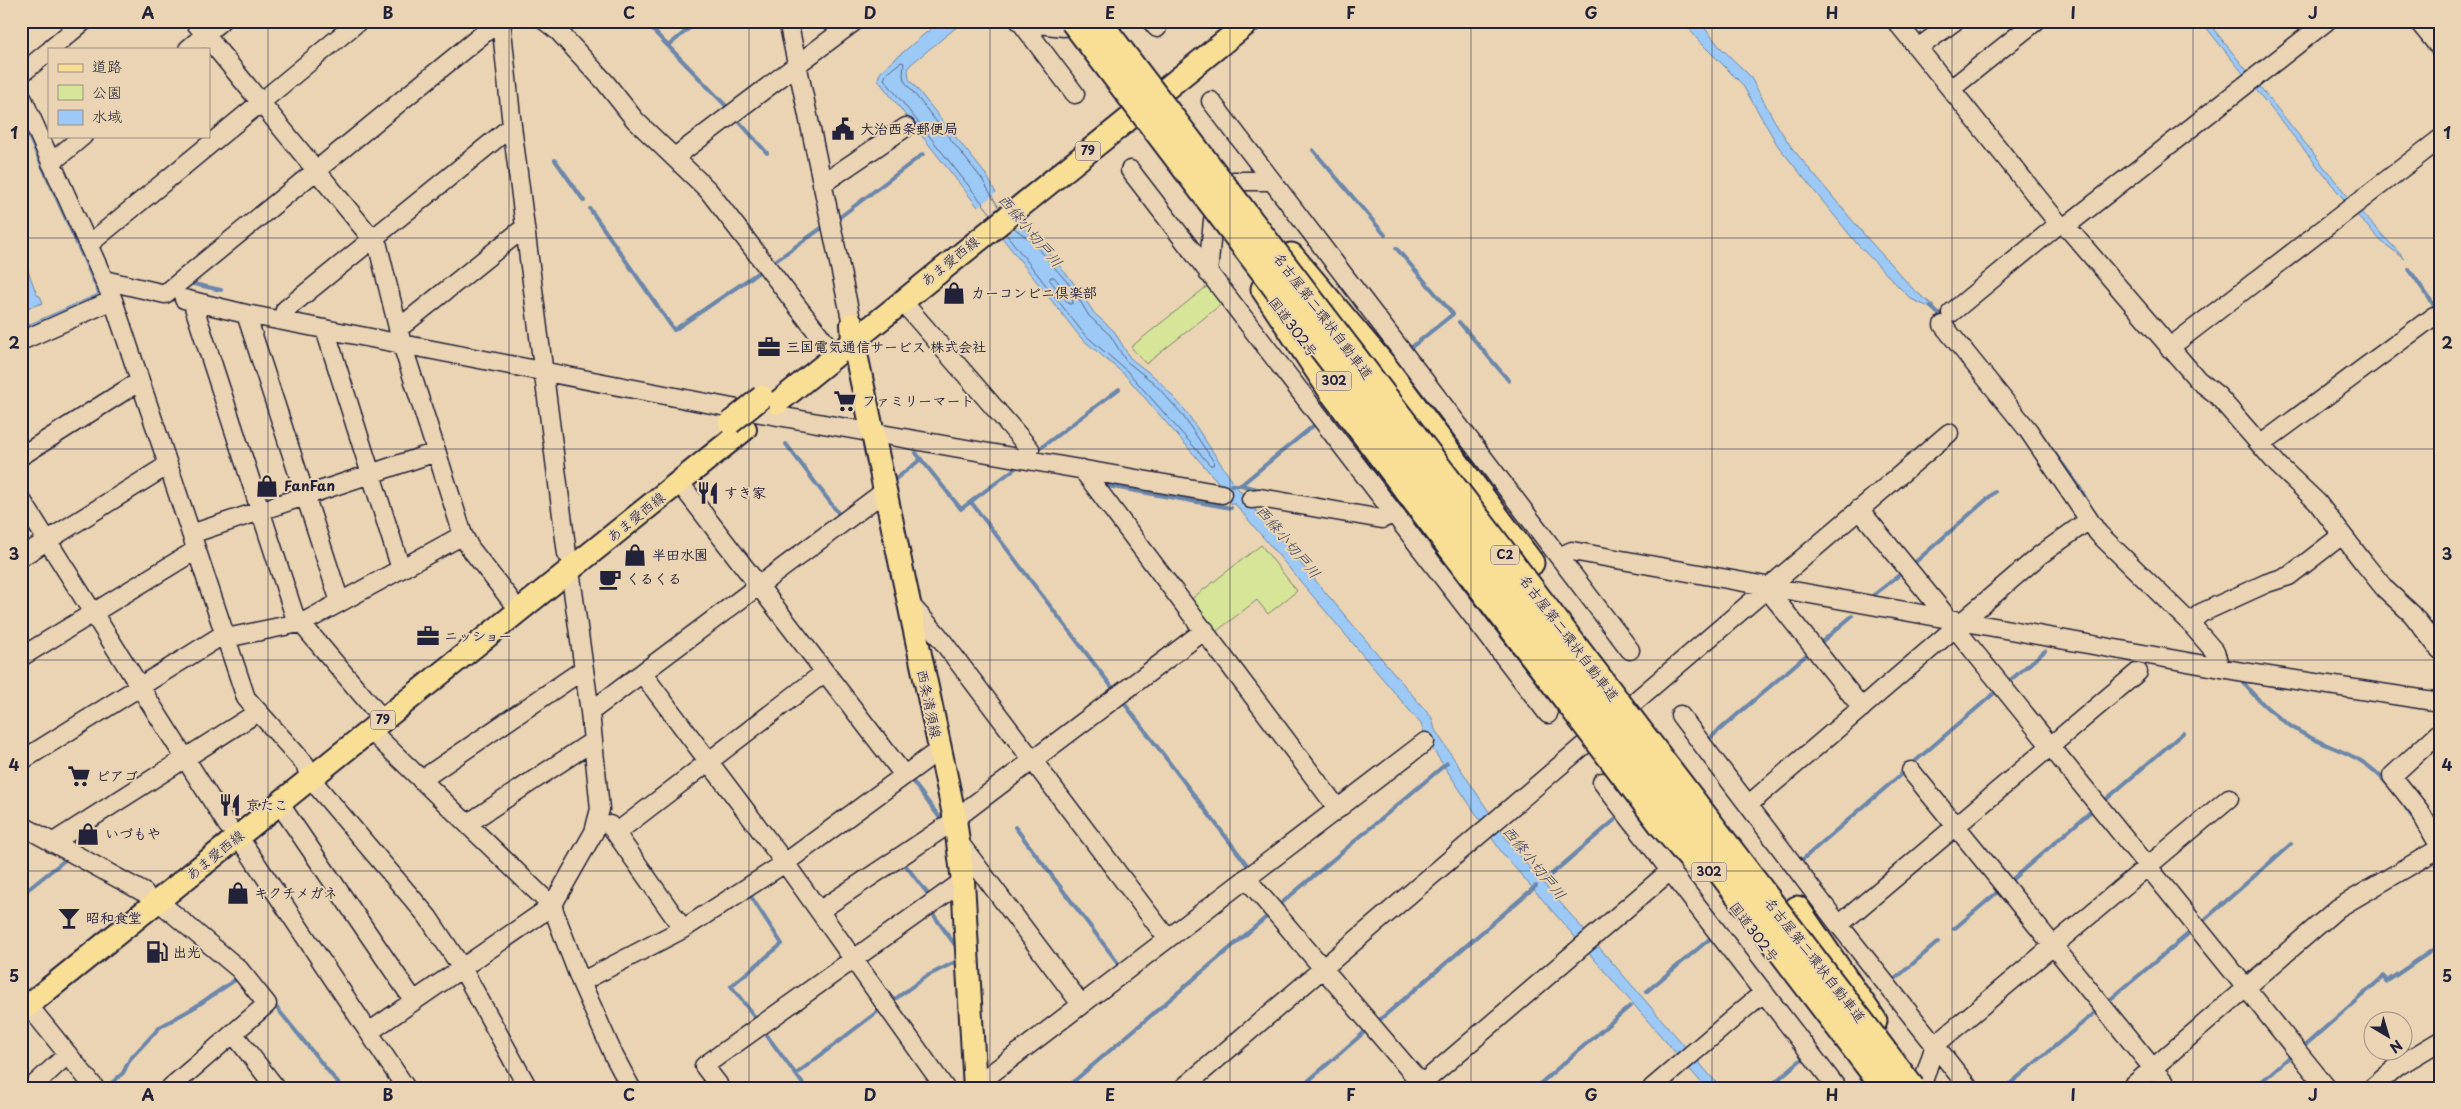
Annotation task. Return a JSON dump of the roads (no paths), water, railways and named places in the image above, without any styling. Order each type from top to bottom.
[{"type":"highway","name":"名古屋第二環状自動車道","points":[[1098,21],[1912,1088]]},
{"type":"highway","name":"国道302号","points":[[1111,21],[1471,494],[1493,534],[1524,615],[1539,647]]},
{"type":"highway","name":"名古屋第二環状自動車道","points":[[1064,23],[1886,1088]]},
{"type":"highway","name":"国道302号","points":[[1064,23],[1128,110],[1601,728],[1872,1088]]},
{"type":"highway","points":[[1290,256],[1383,365],[1537,571],[1798,909],[1921,1088]]},
{"type":"highway","points":[[1259,281],[1333,393],[1662,825],[1852,1044]]},
{"type":"main road","name":"あま愛西線","points":[[24,1003],[233,831],[1160,84],[1229,21]]},
{"type":"main road","name":"あま愛西線","points":[[1160,84],[1250,21]]},
{"type":"main road","name":"あま愛西線","points":[[769,400],[827,345],[853,332],[902,301],[989,222]]},
{"type":"main road","name":"西条清須線","points":[[853,332],[956,826],[963,881],[972,1085]]},
{"type":"main road","name":"あま愛西線","points":[[372,720],[510,599],[569,562],[679,482],[737,426]]},
{"type":"main road","name":"あま愛西線","points":[[233,831],[279,803],[308,771]]},
{"type":"street","points":[[52,48],[84,21]]},
{"type":"street","points":[[189,48],[199,28],[221,21]]},
{"type":"street","points":[[88,245],[359,21]]},
{"type":"street","points":[[369,1032],[552,906],[594,832],[599,810],[590,712],[543,371],[500,21]]},
{"type":"street","points":[[165,294],[500,21]]},
{"type":"street","points":[[546,21],[558,31],[599,76],[635,120],[708,190],[827,345]]},
{"type":"street","points":[[788,21],[853,332]]},
{"type":"street","points":[[674,157],[855,21]]},
{"type":"street","points":[[1896,21],[2063,225],[2168,348],[2198,380],[2217,396],[2260,445],[2317,502],[2385,589],[2412,614],[2440,650]]},
{"type":"street","points":[[1918,48],[1954,21]]},
{"type":"street","points":[[1951,89],[2036,21]]},
{"type":"street","points":[[2229,670],[2218,661],[2215,652],[2193,620],[2098,533],[2028,430],[1947,319],[2063,225],[2328,21]]},
{"type":"street","points":[[2418,21],[2440,48]]},
{"type":"street","points":[[1020,22],[1064,23]]},
{"type":"street","points":[[1020,22],[1075,94]]},
{"type":"street","points":[[199,28],[378,246],[400,337],[463,534],[470,548],[510,599]]},
{"type":"street","points":[[21,74],[48,52]]},
{"type":"street","points":[[21,95],[113,300],[246,698],[428,917],[462,968],[528,1088]]},
{"type":"street","points":[[1211,101],[1630,650]]},
{"type":"street","points":[[283,321],[285,310],[512,126]]},
{"type":"street","points":[[822,184],[906,127]]},
{"type":"street","points":[[52,162],[81,138]]},
{"type":"street","points":[[2168,348],[2440,139]]},
{"type":"street","points":[[1130,170],[1392,514],[1548,714]]},
{"type":"street","points":[[1233,181],[1272,181]]},
{"type":"street","points":[[1208,273],[1213,220]]},
{"type":"street","points":[[400,337],[525,228]]},
{"type":"street","points":[[104,280],[246,314],[325,329],[400,337],[543,371],[874,433],[1222,494]]},
{"type":"street","points":[[21,341],[113,300]]},
{"type":"street","points":[[192,300],[260,511],[299,623],[372,720],[421,780],[552,906],[614,1056],[631,1088]]},
{"type":"street","points":[[902,301],[1030,449],[1027,459]]},
{"type":"street","points":[[246,314],[340,602]]},
{"type":"street","points":[[2260,445],[2434,316]]},
{"type":"street","points":[[325,329],[401,569]]},
{"type":"street","points":[[21,456],[140,381]]},
{"type":"street","points":[[1183,1088],[1601,728],[1949,432]]},
{"type":"street","points":[[21,657],[93,613],[194,542],[260,511],[436,452]]},
{"type":"street","points":[[21,557],[168,465]]},
{"type":"street","points":[[1082,469],[1338,809]]},
{"type":"street","points":[[679,482],[904,775]]},
{"type":"street","points":[[590,712],[885,491]]},
{"type":"street","points":[[1251,499],[1260,498],[1382,519],[1392,514]]},
{"type":"street","points":[[21,499],[185,758],[406,1088]]},
{"type":"street","points":[[1859,510],[1943,612],[1942,617]]},
{"type":"street","points":[[1748,805],[2040,555],[2082,525]]},
{"type":"street","points":[[1524,615],[1538,530]]},
{"type":"street","points":[[21,761],[140,686],[225,636],[299,623],[463,534]]},
{"type":"street","points":[[2193,620],[2267,582],[2289,576],[2342,534]]},
{"type":"street","points":[[1559,557],[1572,551],[1765,589],[1942,617],[1960,625],[2229,670],[2440,702]]},
{"type":"street","points":[[1765,589],[1862,708]]},
{"type":"street","points":[[908,601],[925,619],[1167,938]]},
{"type":"street","points":[[1960,625],[2050,746],[2248,988],[2326,1088]]},
{"type":"street","points":[[819,911],[956,826],[1032,759],[1205,630]]},
{"type":"street","points":[[1491,641],[1539,647]]},
{"type":"street","points":[[421,780],[584,669]]},
{"type":"street","points":[[616,833],[825,672]]},
{"type":"street","points":[[1839,925],[2138,672]]},
{"type":"street","points":[[642,673],[785,863],[945,1088]]},
{"type":"street","points":[[52,843],[258,712]]},
{"type":"street","points":[[1680,715],[1839,925],[1969,1088]]},
{"type":"street","points":[[2130,1088],[2248,988],[2338,908],[2436,850],[2419,810],[2392,776],[2440,732]]},
{"type":"street","points":[[467,824],[593,741]]},
{"type":"street","points":[[972,1085],[1425,742]]},
{"type":"street","points":[[582,982],[683,929],[785,863],[939,750]]},
{"type":"street","points":[[1911,771],[2169,1088]]},
{"type":"street","points":[[1602,782],[1837,1088]]},
{"type":"street","points":[[1921,1088],[1935,1045],[2229,798]]},
{"type":"street","points":[[279,803],[414,1001]]},
{"type":"street","points":[[599,810],[683,929]]},
{"type":"street","points":[[956,826],[1081,1004]]},
{"type":"street","points":[[24,832],[52,843],[152,897],[239,969],[267,1004],[170,1088]]},
{"type":"street","points":[[1656,852],[1691,848]]},
{"type":"street","points":[[1246,878],[1421,1086],[1671,870]]},
{"type":"street","points":[[717,1086],[704,1066],[963,881]]},
{"type":"street","points":[[1652,1088],[1764,992]]},
{"type":"street","points":[[24,1003],[95,1088]]},
{"type":"street","points":[[233,1034],[276,1088]]},
{"type":"street","points":[[2372,1088],[2398,1066],[2440,1041]]},
{"type":"street","points":[[31,1088],[68,1054]]},
{"type":"water","points":[[940,21],[964,21],[910,65],[908,70],[909,79],[987,176],[1000,201],[1017,223],[1035,237],[1077,287],[1094,313],[1114,331],[1130,358],[1157,379],[1185,410],[1235,485],[1432,718],[1435,730],[1512,847],[1721,1088],[1706,1088],[1502,853],[1426,739],[1421,724],[1235,504],[1231,504],[1217,481],[1125,375],[1081,338],[878,80],[883,69]]},
{"type":"water","points":[[1683,21],[1699,21],[1719,46],[1750,76],[1775,122],[1792,148],[1867,238],[1914,290],[1935,307],[1933,309],[1911,299],[1858,245],[1778,146],[1742,84],[1698,40]]},
{"type":"water","points":[[2201,21],[2207,21],[2358,209],[2405,259],[2382,242],[2354,212]]},
{"type":"water","points":[[21,108],[106,297],[21,335],[21,328],[98,294],[21,122]]},
{"type":"water","points":[[27,268],[37,295],[40,296],[43,303],[21,310],[23,303],[21,300],[21,271]]},
{"type":"waterway","points":[[644,21],[729,109]]},
{"type":"waterway","points":[[668,46],[698,21]]},
{"type":"waterway","points":[[735,117],[767,153]]},
{"type":"waterway","points":[[1313,150],[1385,235]]},
{"type":"waterway","points":[[836,220],[923,154]]},
{"type":"waterway","points":[[555,160],[584,201]]},
{"type":"waterway","points":[[590,209],[674,330],[762,270]]},
{"type":"waterway","points":[[771,264],[823,227]]},
{"type":"waterway","points":[[1396,248],[1453,314],[1413,346]]},
{"type":"waterway","points":[[2409,269],[2438,311]]},
{"type":"waterway","points":[[189,283],[221,290]]},
{"type":"waterway","points":[[1930,306],[1944,319]]},
{"type":"waterway","points":[[1459,322],[1509,381]]},
{"type":"waterway","points":[[1035,452],[1119,389]]},
{"type":"waterway","points":[[1231,485],[1241,485],[1313,426]]},
{"type":"waterway","points":[[786,444],[842,518]]},
{"type":"waterway","points":[[916,453],[961,509],[1017,467]]},
{"type":"waterway","points":[[2055,454],[2078,485],[2094,513]]},
{"type":"waterway","points":[[893,481],[921,459]]},
{"type":"waterway","points":[[1102,485],[1231,508]]},
{"type":"waterway","points":[[1241,485],[1261,490]]},
{"type":"waterway","points":[[1912,565],[1995,492]]},
{"type":"waterway","points":[[971,502],[1115,691]]},
{"type":"waterway","points":[[1870,598],[1903,572]]},
{"type":"waterway","points":[[1818,645],[1852,616]]},
{"type":"waterway","points":[[1710,738],[1811,651]]},
{"type":"waterway","points":[[2007,683],[2045,651]]},
{"type":"waterway","points":[[2240,678],[2260,701],[2283,721],[2313,739],[2358,759],[2378,774],[2388,785]]},
{"type":"waterway","points":[[1912,764],[1999,689]]},
{"type":"waterway","points":[[1121,699],[1251,870]]},
{"type":"waterway","points":[[2102,803],[2183,733]]},
{"type":"waterway","points":[[1277,907],[1447,763]]},
{"type":"waterway","points":[[1803,859],[1906,770]]},
{"type":"waterway","points":[[910,778],[943,822]]},
{"type":"waterway","points":[[2009,882],[2095,808]]},
{"type":"waterway","points":[[2406,808],[2415,821]]},
{"type":"waterway","points":[[249,842],[282,816]]},
{"type":"waterway","name":"西條小切戸川","points":[[1546,879],[1617,818]]},
{"type":"waterway","points":[[1015,827],[1121,967]]},
{"type":"waterway","points":[[2201,923],[2291,844]]},
{"type":"waterway","points":[[2435,858],[2440,872]]},
{"type":"waterway","points":[[21,895],[65,860]]},
{"type":"waterway","points":[[903,862],[931,898]]},
{"type":"waterway","points":[[200,881],[211,873]]},
{"type":"waterway","name":"西條小切戸川","points":[[1376,1023],[1536,886]]},
{"type":"waterway","points":[[1954,929],[2001,889]]},
{"type":"waterway","points":[[748,892],[782,944],[731,986],[758,1021]]},
{"type":"waterway","points":[[930,910],[958,949]]},
{"type":"waterway","points":[[1066,1088],[1270,914]]},
{"type":"waterway","points":[[2106,1003],[2194,929]]},
{"type":"waterway","points":[[1646,992],[1712,937]]},
{"type":"waterway","points":[[1895,979],[1938,942]]},
{"type":"waterway","points":[[2302,1048],[2384,976],[2386,982],[2440,945]]},
{"type":"waterway","points":[[891,1002],[925,977],[959,960]]},
{"type":"waterway","points":[[106,1088],[123,1073],[130,1059],[160,1027],[195,1007],[235,980]]},
{"type":"waterway","points":[[272,1002],[342,1088]]},
{"type":"waterway","points":[[1535,1088],[1630,1006]]},
{"type":"waterway","points":[[796,1074],[881,1009]]},
{"type":"waterway","points":[[2005,1088],[2098,1010]]},
{"type":"waterway","points":[[762,1029],[806,1088]]},
{"type":"waterway","points":[[1300,1088],[1368,1029]]},
{"type":"waterway","points":[[2261,1082],[2293,1054]]},
{"type":"waterway","points":[[1768,1088],[1803,1058]]},
{"type":"waterway","points":[[957,1088],[967,1080]]},
{"type":"place","name":"大治西条郵便局","points":[[843,129]]},
{"type":"place","name":"カーコンビニ倶楽部","points":[[954,293]]},
{"type":"place","name":"三国電気通信サービス 株式会社","points":[[769,347]]},
{"type":"place","name":"ファミリーマート","points":[[845,401]]},
{"type":"place","name":"FanFan","points":[[267,486]]},
{"type":"place","name":"すき家","points":[[708,493]]},
{"type":"place","name":"半田水園","points":[[635,555]]},
{"type":"place","name":"くるくる","points":[[610,579]]},
{"type":"place","name":"ニッショー","points":[[428,636]]},
{"type":"place","name":"ピアゴ","points":[[79,776]]},
{"type":"place","name":"京たこ","points":[[230,805]]},
{"type":"place","name":"いづもや","points":[[88,834]]},
{"type":"place","name":"キクチメガネ","points":[[238,893]]},
{"type":"place","name":"昭和食堂","points":[[69,918]]},
{"type":"place","name":"出光","points":[[157,952]]}]
